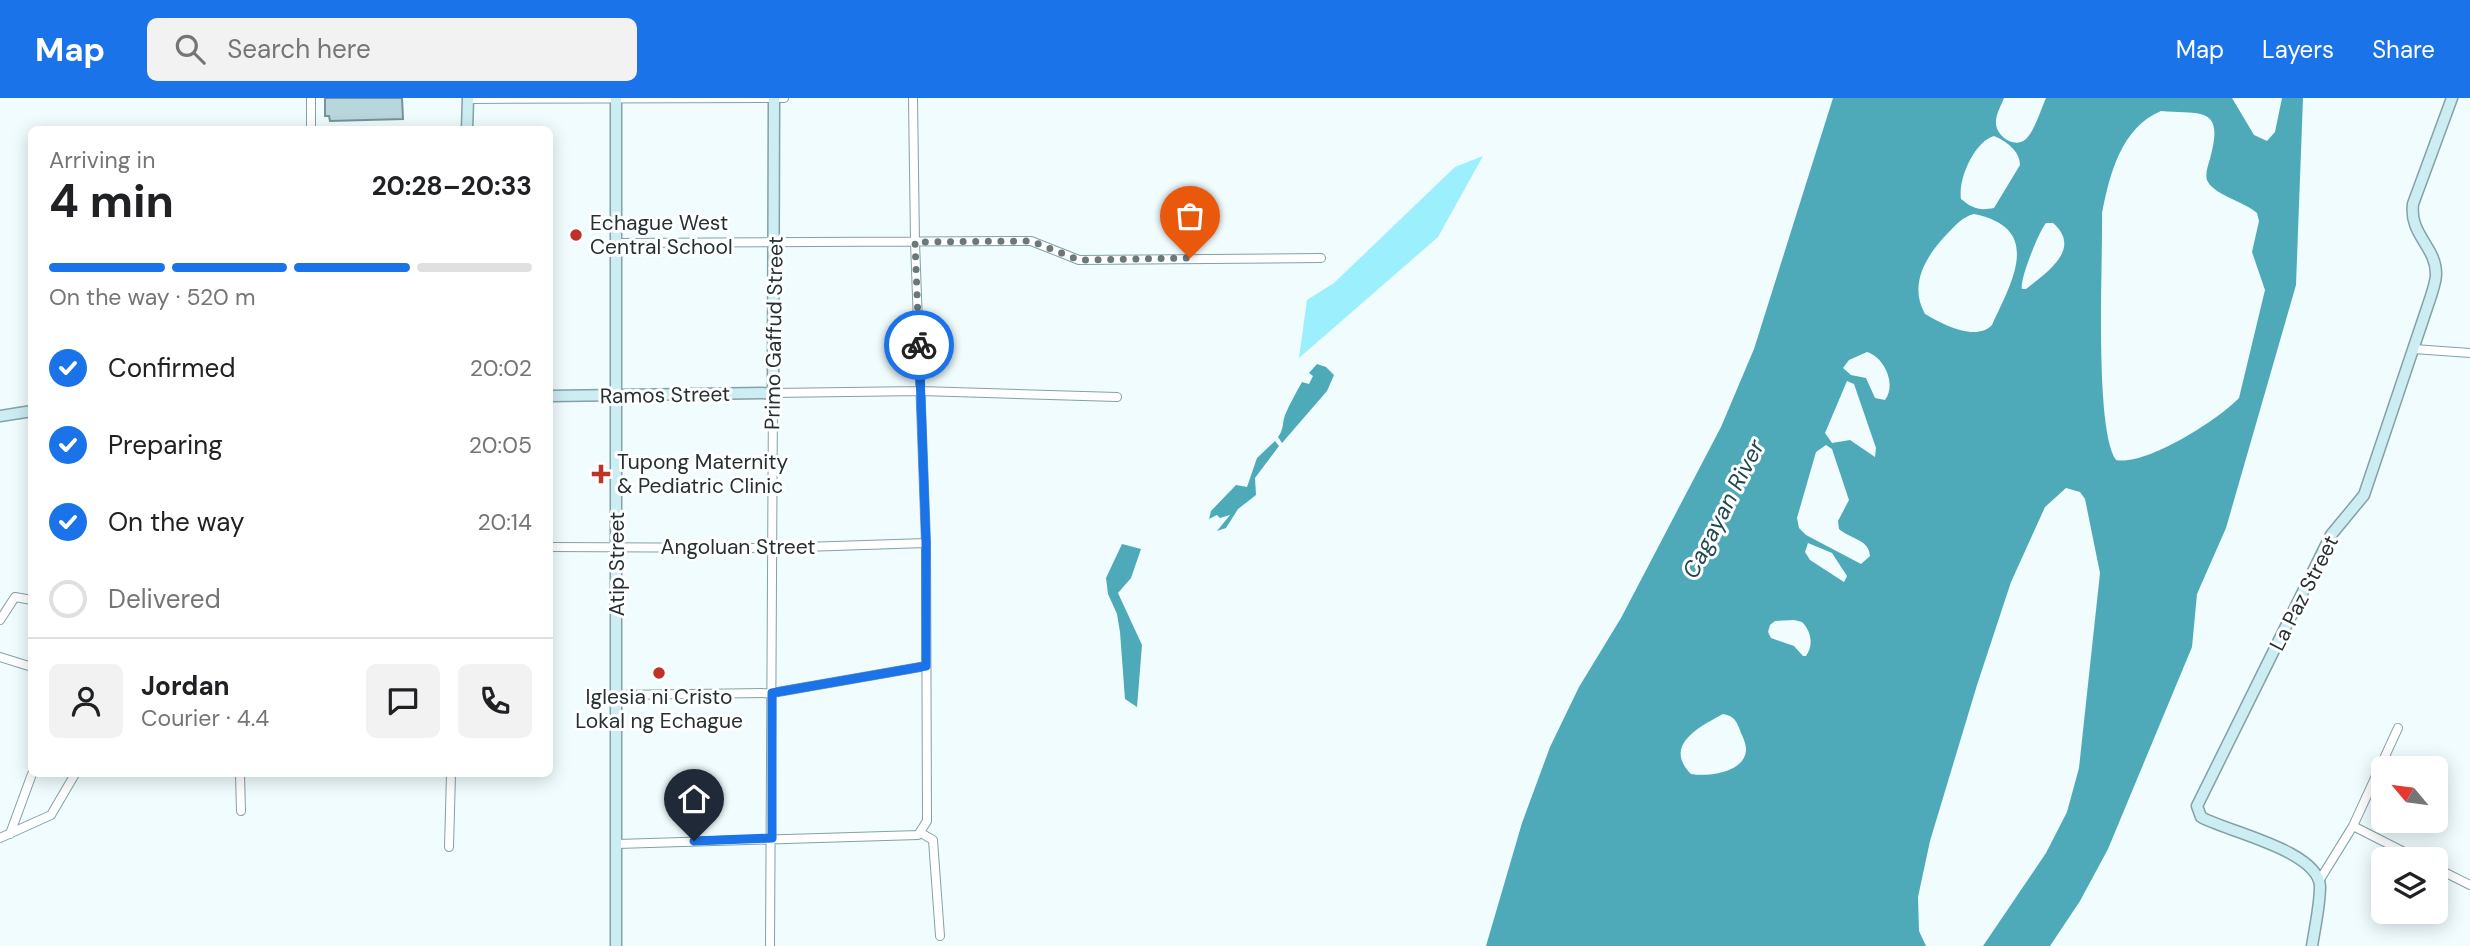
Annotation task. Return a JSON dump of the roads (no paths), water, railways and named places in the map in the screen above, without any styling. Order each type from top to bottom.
[{"type":"main road","name":"Primo Gaffud Street","points":[[773,393],[775,98]]},
{"type":"main road","name":"La Paz Street","points":[[2319,881],[2308,868],[2284,850],[2272,843],[2206,820],[2197,812],[2197,806],[2331,535],[2364,495],[2414,349],[2436,274],[2432,257],[2413,225],[2413,204],[2452,98]]},
{"type":"main road","points":[[467,126],[468,99]]},
{"type":"main road","name":"Atip Street","points":[[616,99],[616,946]]},
{"type":"main road","name":"Ramos Street","points":[[553,396],[773,393]]},
{"type":"main road","points":[[0,416],[28,412]]},
{"type":"main road","points":[[2312,946],[2319,881]]},
{"type":"street","points":[[311,98],[311,126]]},
{"type":"street","points":[[468,99],[784,98]]},
{"type":"street","points":[[912,98],[926,543],[928,821],[919,834]]},
{"type":"street","points":[[616,243],[1031,241],[1079,260],[1321,258]]},
{"type":"street","points":[[2414,349],[2470,353]]},
{"type":"street","name":"Ramos Street","points":[[773,393],[921,391],[1117,397]]},
{"type":"street","name":"Primo Gaffud Street","points":[[770,946],[773,393]]},
{"type":"street","name":"Angoluan Street","points":[[553,547],[773,548],[926,543]]},
{"type":"street","points":[[0,620],[16,597],[28,599]]},
{"type":"street","points":[[0,657],[28,666]]},
{"type":"street","points":[[617,695],[772,693],[926,666]]},
{"type":"street","points":[[2319,881],[2353,826],[2398,728]]},
{"type":"street","points":[[10,834],[31,777]]},
{"type":"street","points":[[0,838],[51,815],[73,777]]},
{"type":"street","points":[[240,777],[242,811]]},
{"type":"street","points":[[449,847],[451,777]]},
{"type":"street","points":[[2353,826],[2394,847]]},
{"type":"street","points":[[617,844],[919,834],[933,840],[940,936]]},
{"type":"street","points":[[2448,875],[2470,885]]},
{"type":"water","name":"Cagayan River","points":[[1833,98],[2004,98],[1997,114],[1997,129],[2003,137],[2017,143],[2029,135],[2046,98],[2232,98],[2254,135],[2267,141],[2275,132],[2282,98],[2303,98],[2296,285],[2226,528],[2197,594],[2192,647],[2108,849],[2080,901],[2050,946],[1983,946],[2046,853],[2067,812],[2079,768],[2100,573],[2085,499],[2080,492],[2066,488],[2045,507],[2011,582],[1977,685],[1930,841],[1918,897],[1919,931],[1926,946],[1486,946],[1522,823],[1550,747],[1579,687],[1621,618],[1721,427],[1754,349]],"holes":[[[2161,111],[2199,114],[2212,122],[2214,142],[2207,180],[2215,190],[2257,213],[2259,221],[2252,252],[2265,290],[2239,398],[2215,418],[2181,440],[2145,456],[2116,460],[2109,442],[2102,381],[2102,213],[2114,168],[2127,140],[2136,128]],[[1994,136],[2018,155],[2020,165],[1994,208],[1976,208],[1961,199],[1965,172],[1980,146]],[[1974,214],[1996,221],[2009,231],[2016,244],[2014,275],[1992,325],[1977,332],[1959,330],[1925,314],[1918,292],[1922,271],[1933,251],[1966,217]],[[2046,223],[2053,223],[2061,233],[2063,251],[2051,268],[2026,289],[2022,289],[2026,267]],[[1867,352],[1879,359],[1889,379],[1890,386],[1885,400],[1875,398],[1866,378],[1851,375],[1843,368],[1849,360]],[[1847,381],[1854,384],[1876,448],[1875,457],[1850,440],[1832,443],[1825,433]],[[1826,445],[1832,449],[1849,500],[1838,521],[1839,529],[1863,543],[1870,556],[1861,564],[1806,535],[1799,528],[1797,518],[1816,452]],[[1808,543],[1832,553],[1847,576],[1844,582],[1810,560],[1805,552]],[[1775,621],[1802,622],[1810,638],[1806,656],[1794,646],[1771,638],[1768,632]],[[1723,714],[1730,716],[1737,723],[1744,741],[1744,757],[1740,763],[1724,772],[1691,774],[1683,764],[1681,754],[1683,745],[1696,731]]]},
{"type":"water","points":[[1317,364],[1326,367],[1334,375],[1327,391],[1282,443],[1278,437],[1287,411],[1302,382],[1309,384],[1313,376],[1309,373]]},
{"type":"water","points":[[1275,441],[1279,446],[1255,478],[1256,495],[1238,509],[1226,528],[1217,531],[1230,515],[1220,518],[1217,515],[1209,519],[1211,511],[1236,485],[1247,487],[1257,458]]},
{"type":"water","points":[[1122,544],[1141,549],[1131,578],[1118,593],[1142,645],[1137,707],[1125,699],[1120,632],[1106,578]]},
{"type":"place","name":"Echague West Central School","points":[[576,235]]},
{"type":"place","name":"Tupong Maternity & Pediatric Clinic","points":[[601,474]]},
{"type":"place","name":"Iglesia ni Cristo Lokal ng Echague","points":[[659,673]]}]
